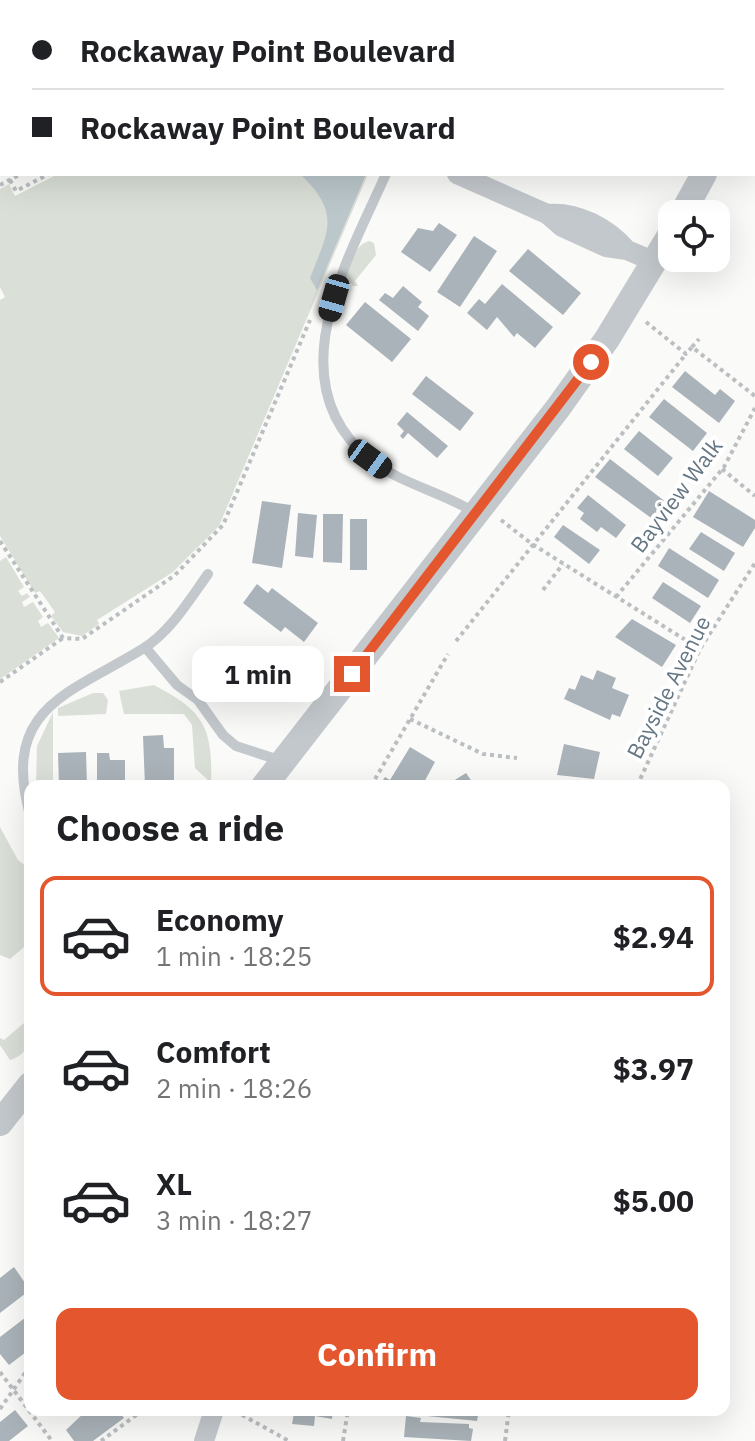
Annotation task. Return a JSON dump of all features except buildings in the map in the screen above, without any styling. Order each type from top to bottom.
[{"type":"street","points":[[462,176],[547,214],[562,227],[606,247],[627,250],[655,262]]},
{"type":"street","points":[[690,200],[703,176]]},
{"type":"street","points":[[269,780],[599,350],[658,257]]},
{"type":"street","points":[[204,1441],[212,1416]]},
{"type":"lane","points":[[385,176],[341,276],[327,321],[324,351],[327,403],[340,427],[370,459],[408,483],[479,510]]},
{"type":"lane","points":[[24,795],[22,765],[28,737],[37,721],[62,693],[145,647],[180,613],[208,574]]},
{"type":"lane","points":[[145,647],[177,685],[198,700],[223,735],[236,746],[284,761]]},
{"type":"path","points":[[0,185],[17,176]]},
{"type":"path","points":[[10,180],[16,191],[44,176]]},
{"type":"path","points":[[641,318],[686,354]]},
{"type":"path","points":[[0,682],[63,638],[82,639],[175,575],[223,525],[310,319]]},
{"type":"path","points":[[456,641],[699,339]]},
{"type":"path","points":[[692,347],[755,396]]},
{"type":"path","name":"Bayview Walk","points":[[616,597],[722,469],[755,408]]},
{"type":"path","points":[[722,469],[755,496]]},
{"type":"path","points":[[479,510],[700,649]]},
{"type":"path","points":[[0,541],[63,638]]},
{"type":"path","name":"Bayside Avenue","points":[[640,780],[700,649],[755,563]]},
{"type":"path","points":[[543,590],[563,564]]},
{"type":"path","points":[[374,780],[448,654]]},
{"type":"path","points":[[410,719],[483,754],[517,758]]},
{"type":"path","points":[[0,1372],[24,1404]]},
{"type":"path","points":[[0,1409],[24,1376]]},
{"type":"path","points":[[33,1416],[52,1441]]},
{"type":"path","points":[[101,1441],[135,1416]]},
{"type":"path","points":[[244,1416],[289,1441]]},
{"type":"path","points":[[343,1441],[347,1416]]},
{"type":"path","points":[[505,1441],[508,1416]]},
{"type":"shaded area","points":[[54,176],[367,176],[219,526],[173,572],[97,620],[99,624],[82,636],[63,632],[51,616],[55,612],[40,591],[35,593],[0,536],[0,300],[5,297],[0,287],[0,189],[9,184],[15,196]]},
{"type":"shaded area","points":[[302,176],[365,176],[317,290],[310,278],[328,223],[322,200]]},
{"type":"shaded area","points":[[369,241],[374,243],[376,255],[355,281],[358,286],[353,286],[346,276],[349,266],[356,250]]},
{"type":"shaded area","points":[[6,557],[24,587],[18,591],[22,596],[27,593],[30,597],[22,602],[24,607],[33,602],[43,617],[38,621],[41,627],[48,623],[59,638],[0,679],[0,561]]},
{"type":"shaded area","points":[[154,685],[194,712],[207,734],[211,780],[195,768],[192,725],[184,714],[124,714],[119,691]]},
{"type":"shaded area","points":[[93,693],[103,693],[108,700],[106,714],[58,716],[58,708]]},
{"type":"shaded area","points":[[53,712],[53,780],[36,780],[37,746]]},
{"type":"shaded area","points":[[0,827],[18,860],[24,864],[24,947],[10,959],[0,955]]},
{"type":"shaded area","points":[[24,1023],[24,1052],[10,1060],[0,1045],[0,1038],[4,1040]]},
{"type":"route","points":[[352,674],[591,362]]}]
